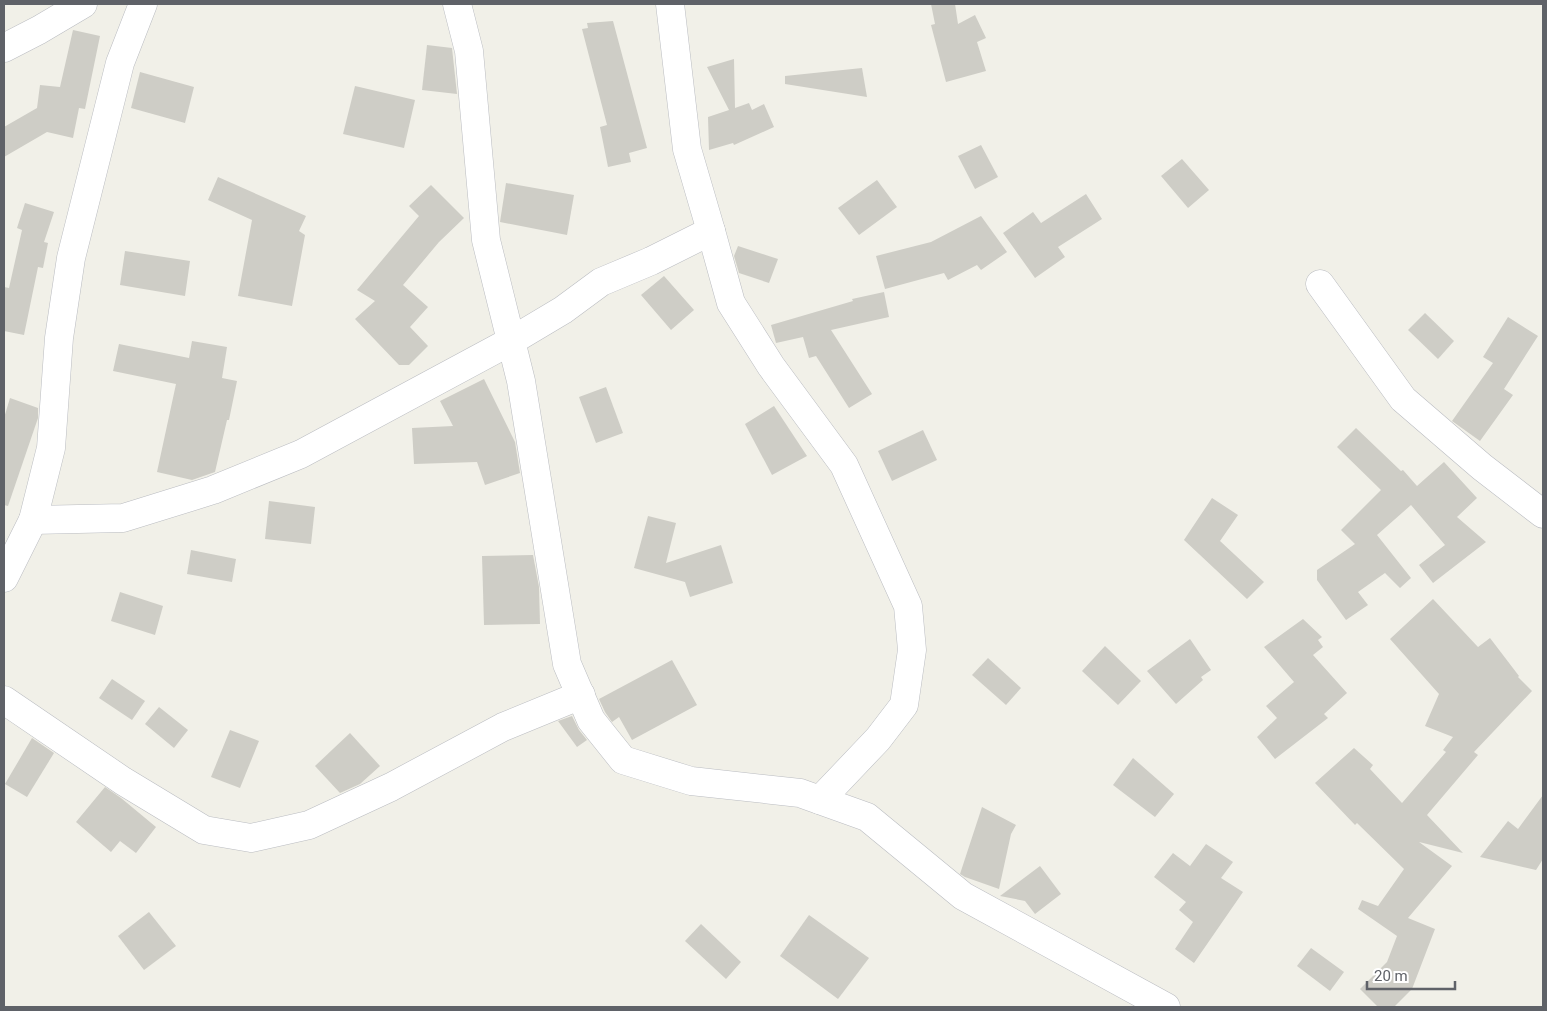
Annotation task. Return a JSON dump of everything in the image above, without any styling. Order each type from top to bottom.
[{"type":"street","points":[[4,48],[83,4]]},
{"type":"street","points":[[4,578],[33,520],[51,448],[59,338],[71,258],[120,63],[142,4]]},
{"type":"street","points":[[457,4],[469,51],[486,240],[521,381],[567,664],[591,720],[623,760],[691,781],[800,793],[867,817],[963,896],[1166,1007]]},
{"type":"street","points":[[670,4],[687,149],[731,303],[771,366],[844,465],[908,606],[912,650],[904,705],[878,739],[820,800]]},
{"type":"street","points":[[33,520],[122,518],[213,490],[301,454],[512,341],[563,310],[601,282],[651,261],[711,231]]},
{"type":"street","points":[[1320,284],[1403,399],[1482,467],[1543,514]]},
{"type":"street","points":[[4,700],[123,781],[204,830],[251,838],[308,825],[390,787],[503,727],[581,695]]},
{"type":"building","points":[[931,4],[955,4],[958,24],[975,15],[986,38],[977,42],[986,71],[946,82],[931,25],[935,24]]},
{"type":"building","points":[[613,21],[647,148],[629,153],[631,162],[608,167],[600,127],[607,125],[582,29],[588,28],[587,23]]},
{"type":"building","points":[[73,30],[100,36],[85,109],[79,108],[73,138],[47,132],[4,157],[4,127],[37,108],[40,85],[60,87]]},
{"type":"building","points":[[427,45],[452,48],[457,94],[422,90]]},
{"type":"building","points":[[734,59],[735,108],[749,103],[752,110],[764,104],[774,127],[734,145],[733,143],[709,150],[708,117],[729,110],[707,67]]},
{"type":"building","points":[[862,68],[867,97],[785,84],[785,76]]},
{"type":"building","points":[[140,72],[194,87],[185,123],[131,108]]},
{"type":"building","points":[[355,86],[415,100],[404,148],[343,134]]},
{"type":"building","points":[[981,145],[998,177],[975,189],[958,156]]},
{"type":"building","points":[[1182,159],[1209,190],[1188,208],[1161,176]]},
{"type":"building","points":[[218,177],[306,216],[299,231],[305,235],[292,306],[238,296],[252,220],[208,200]]},
{"type":"building","points":[[877,180],[897,207],[859,235],[838,208]]},
{"type":"building","points":[[506,183],[574,195],[567,235],[500,222]]},
{"type":"building","points":[[431,185],[464,218],[439,242],[403,285],[428,307],[410,327],[428,346],[409,365],[399,365],[355,319],[375,301],[357,290],[419,216],[409,206]]},
{"type":"building","points":[[1086,194],[1102,219],[1058,247],[1065,257],[1035,278],[1003,233],[1033,212],[1041,223]]},
{"type":"building","points":[[25,203],[54,212],[44,242],[48,243],[43,268],[38,267],[24,335],[4,331],[4,287],[9,288],[22,230],[17,228]]},
{"type":"building","points":[[981,216],[1007,252],[981,270],[977,265],[948,280],[944,273],[885,289],[876,256],[931,242]]},
{"type":"building","points":[[738,246],[778,259],[769,283],[739,273],[734,256]]},
{"type":"building","points":[[125,251],[190,261],[185,296],[120,285]]},
{"type":"building","points":[[664,276],[694,310],[671,330],[641,295]]},
{"type":"building","points":[[884,292],[889,317],[831,330],[872,394],[849,408],[816,356],[809,358],[803,337],[776,343],[771,325],[853,301],[852,299]]},
{"type":"building","points":[[1425,313],[1454,341],[1438,359],[1408,330]]},
{"type":"building","points":[[1508,317],[1538,336],[1504,389],[1513,395],[1480,441],[1452,421],[1493,363],[1483,357]]},
{"type":"building","points":[[192,341],[227,347],[222,378],[237,381],[215,472],[192,480],[157,472],[176,384],[113,371],[119,344],[189,358]]},
{"type":"building","points":[[484,379],[515,442],[520,473],[485,485],[477,462],[414,464],[412,428],[453,426],[440,401]]},
{"type":"building","points":[[606,387],[623,433],[596,443],[579,397]]},
{"type":"building","points":[[10,398],[38,408],[38,418],[8,506],[4,505],[4,418]]},
{"type":"building","points":[[774,406],[807,456],[772,475],[745,424]]},
{"type":"building","points":[[1356,428],[1401,471],[1403,470],[1417,486],[1444,462],[1477,498],[1457,517],[1486,542],[1433,583],[1419,565],[1445,545],[1411,505],[1377,535],[1411,578],[1400,588],[1385,573],[1358,592],[1368,605],[1346,620],[1317,580],[1317,570],[1355,544],[1341,530],[1381,490],[1337,447]]},
{"type":"building","points":[[923,430],[937,460],[892,481],[878,451]]},
{"type":"building","points":[[1212,498],[1238,515],[1220,541],[1264,582],[1247,599],[1184,540]]},
{"type":"building","points":[[269,501],[315,507],[311,544],[265,539]]},
{"type":"building","points":[[648,516],[676,523],[666,563],[721,545],[733,583],[690,597],[685,582],[634,568]]},
{"type":"building","points":[[191,550],[236,559],[232,582],[187,574]]},
{"type":"building","points":[[533,555],[539,587],[540,624],[484,625],[482,556]]},
{"type":"building","points":[[120,592],[163,606],[155,635],[111,621]]},
{"type":"building","points":[[1433,599],[1478,647],[1490,638],[1518,677],[1532,691],[1474,752],[1478,755],[1427,815],[1463,853],[1419,842],[1452,866],[1408,918],[1435,929],[1412,989],[1394,1007],[1378,1007],[1360,989],[1387,962],[1397,936],[1358,909],[1362,900],[1378,906],[1404,869],[1357,823],[1355,825],[1315,783],[1354,748],[1373,765],[1370,769],[1402,803],[1446,752],[1443,750],[1453,737],[1425,726],[1439,694],[1390,639]]},
{"type":"building","points":[[1303,619],[1322,637],[1318,640],[1323,647],[1313,655],[1347,693],[1324,714],[1328,718],[1275,759],[1257,737],[1277,718],[1266,706],[1294,682],[1264,647]]},
{"type":"building","points":[[1190,639],[1211,670],[1201,677],[1203,680],[1176,704],[1147,671]]},
{"type":"building","points":[[1105,646],[1141,681],[1118,705],[1082,671]]},
{"type":"building","points":[[988,658],[1021,688],[1006,705],[972,675]]},
{"type":"building","points":[[672,660],[697,705],[632,740],[619,717],[612,722],[599,699]]},
{"type":"building","points":[[112,679],[145,701],[132,720],[99,698]]},
{"type":"building","points":[[159,707],[188,730],[174,748],[145,724]]},
{"type":"building","points":[[572,716],[587,740],[577,747],[558,721]]},
{"type":"building","points":[[230,730],[259,741],[240,788],[211,777]]},
{"type":"building","points":[[350,733],[380,766],[360,784],[340,793],[315,766]]},
{"type":"building","points":[[32,738],[54,753],[27,797],[5,784]]},
{"type":"building","points":[[1133,758],[1174,794],[1155,817],[1113,785]]},
{"type":"building","points":[[105,787],[156,827],[136,853],[120,841],[111,852],[76,822]]},
{"type":"building","points":[[1543,795],[1543,859],[1536,870],[1480,857],[1508,821],[1518,829]]},
{"type":"building","points":[[982,807],[1016,825],[1011,834],[999,889],[960,874]]},
{"type":"building","points":[[1206,844],[1233,862],[1221,878],[1243,892],[1194,963],[1175,949],[1193,922],[1179,910],[1186,902],[1154,877],[1173,853],[1190,866]]},
{"type":"building","points":[[1040,866],[1061,894],[1035,914],[1025,901],[1000,896]]},
{"type":"building","points":[[149,912],[176,946],[144,970],[118,936]]},
{"type":"building","points":[[809,915],[869,958],[838,999],[780,956]]},
{"type":"building","points":[[701,924],[741,962],[726,979],[685,941]]},
{"type":"building","points":[[1311,948],[1344,972],[1330,991],[1297,966]]}]
